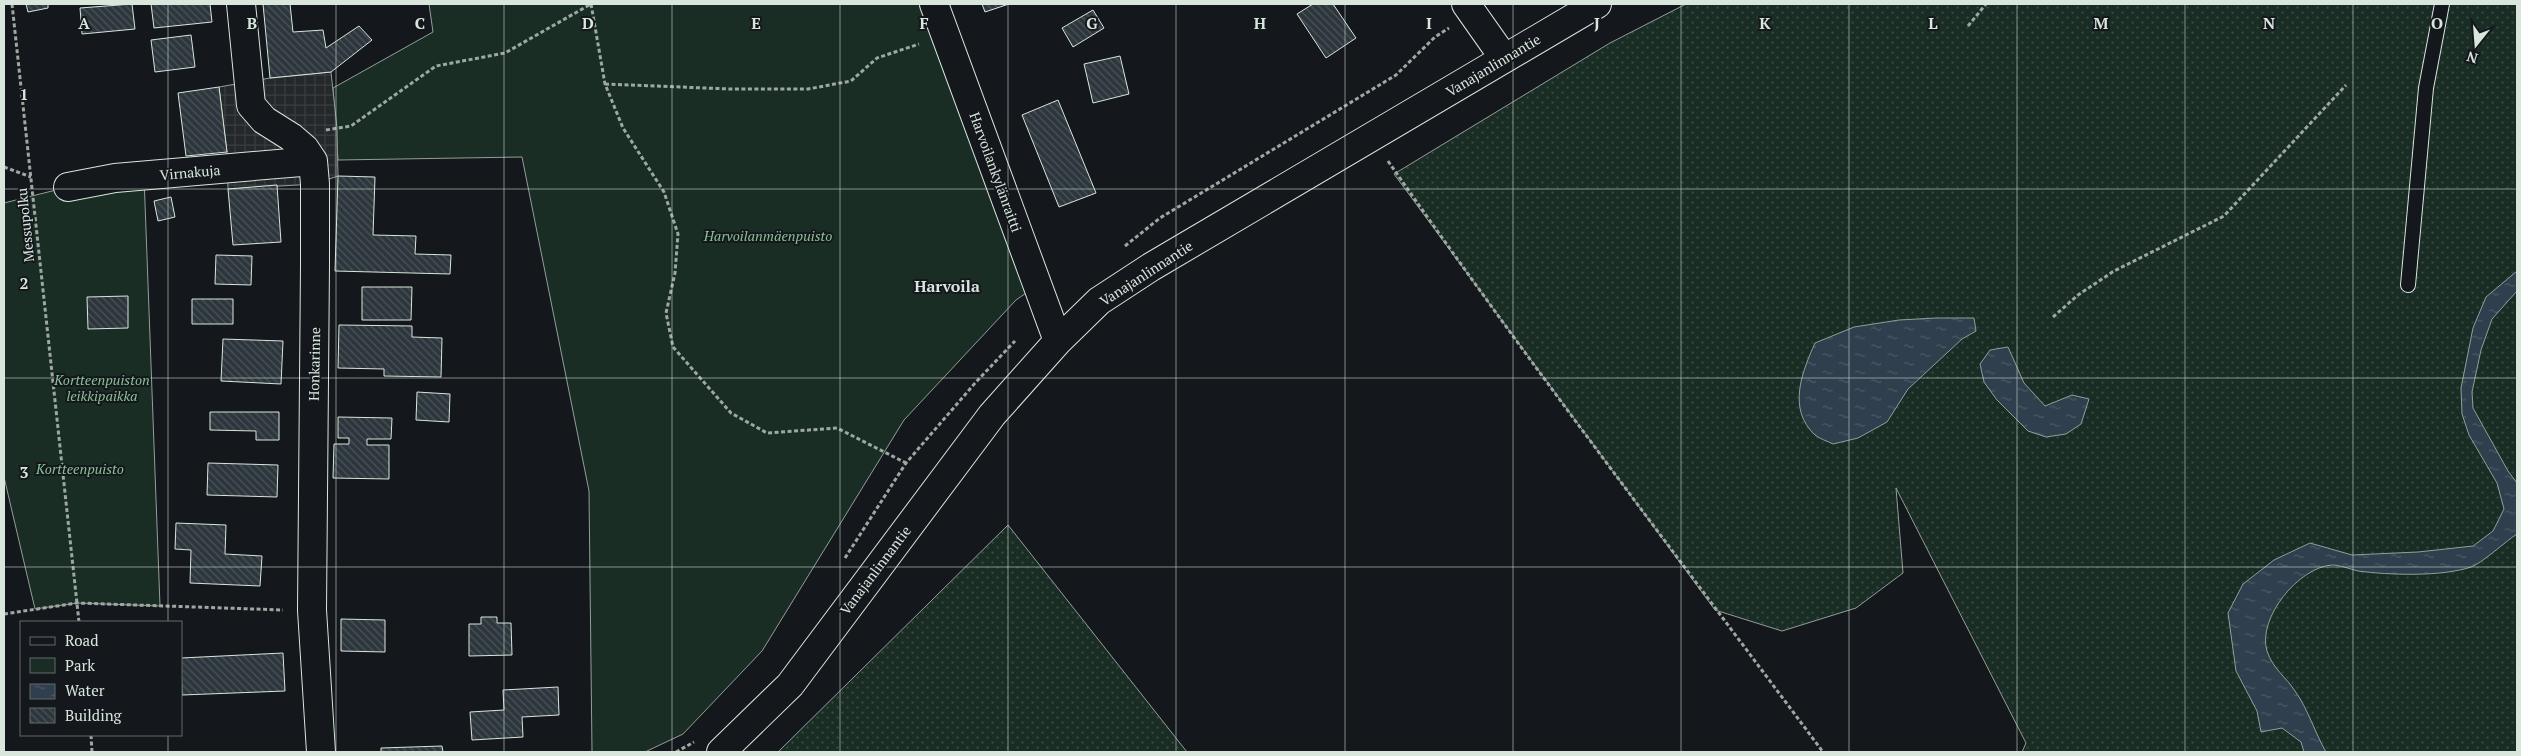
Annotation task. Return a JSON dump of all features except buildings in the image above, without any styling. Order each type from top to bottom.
[{"type":"street","points":[[241,4],[251,105],[264,120],[291,137],[305,149],[313,161]]},
{"type":"street","name":"Harvoilankylänraitti","points":[[934,4],[1058,341]]},
{"type":"street","points":[[1466,4],[1504,58]]},
{"type":"street","name":"Vanajanlinnantie","points":[[721,752],[790,685],[992,415],[1058,341],[1099,301],[1144,272],[1596,4]]},
{"type":"street","name":"Virnakuja","points":[[68,186],[115,178],[313,161]]},
{"type":"street","name":"Honkarinne","points":[[313,161],[315,184],[315,264],[312,610],[321,752]]},
{"type":"lane","points":[[2408,285],[2426,88],[2442,4]]},
{"type":"path","name":"Messupolku","points":[[12,4],[79,621]]},
{"type":"path","points":[[291,137],[351,126],[436,66],[505,53],[591,4],[605,84],[623,128],[664,192],[678,234],[675,273],[666,313],[673,347],[731,413],[767,433],[837,428],[906,464]]},
{"type":"path","points":[[1968,26],[1986,4]]},
{"type":"path","points":[[605,84],[730,90],[808,90],[851,81],[877,58],[945,35]]},
{"type":"path","points":[[2054,317],[2078,295],[2114,271],[2224,216],[2346,85]]},
{"type":"path","points":[[1371,137],[1461,265],[1823,752]]},
{"type":"path","points":[[4,167],[32,177]]},
{"type":"path","points":[[4,614],[77,603],[312,610]]},
{"type":"path","points":[[91,736],[92,752]]},
{"type":"green space","name":"Harvoilanmäenpuisto","points":[[429,4],[921,4],[1029,291],[1016,300],[904,420],[762,651],[683,734],[645,752],[592,752],[589,491],[522,157],[338,160],[333,88],[433,32]]},
{"type":"green space","points":[[1686,4],[2517,4],[2517,752],[2022,752],[2026,743],[1896,488],[1903,573],[1856,608],[1782,631],[1715,610],[1394,174],[1610,43]]},
{"type":"green space","name":"Kortteenpuisto","points":[[144,176],[160,606],[77,603],[35,609],[4,477],[4,203],[68,187]]},
{"type":"green space","points":[[1008,525],[1187,752],[778,752]]},
{"type":"shaded area","points":[[331,72],[337,128],[338,176],[315,184],[228,189],[227,152],[219,87],[270,78]]},
{"type":"water","points":[[2517,271],[2517,291],[2492,319],[2481,350],[2472,392],[2473,408],[2508,471],[2517,483],[2517,534],[2475,565],[2459,570],[2430,574],[2399,574],[2358,571],[2332,565],[2319,568],[2294,584],[2283,596],[2268,624],[2267,651],[2273,663],[2300,698],[2326,752],[2304,752],[2301,742],[2282,728],[2261,732],[2257,711],[2236,671],[2228,613],[2243,584],[2274,560],[2310,543],[2352,555],[2418,552],[2473,546],[2493,531],[2504,509],[2497,483],[2469,435],[2462,414],[2461,388],[2473,328],[2486,297]]},
{"type":"water","points":[[1974,318],[1976,331],[1962,339],[1908,389],[1887,422],[1858,438],[1833,444],[1815,435],[1806,425],[1801,414],[1800,390],[1802,378],[1815,343],[1854,327],[1899,320]]},
{"type":"water","points":[[2008,347],[2024,383],[2045,406],[2072,395],[2089,399],[2081,424],[2066,434],[2046,437],[2028,431],[1997,400],[1984,382],[1980,364],[1990,350]]},
{"type":"district","name":"Harvoila","points":[[947,286]]},
{"type":"park label","name":"Kortteenpuiston leikkipaikka","points":[[102,388]]}]
